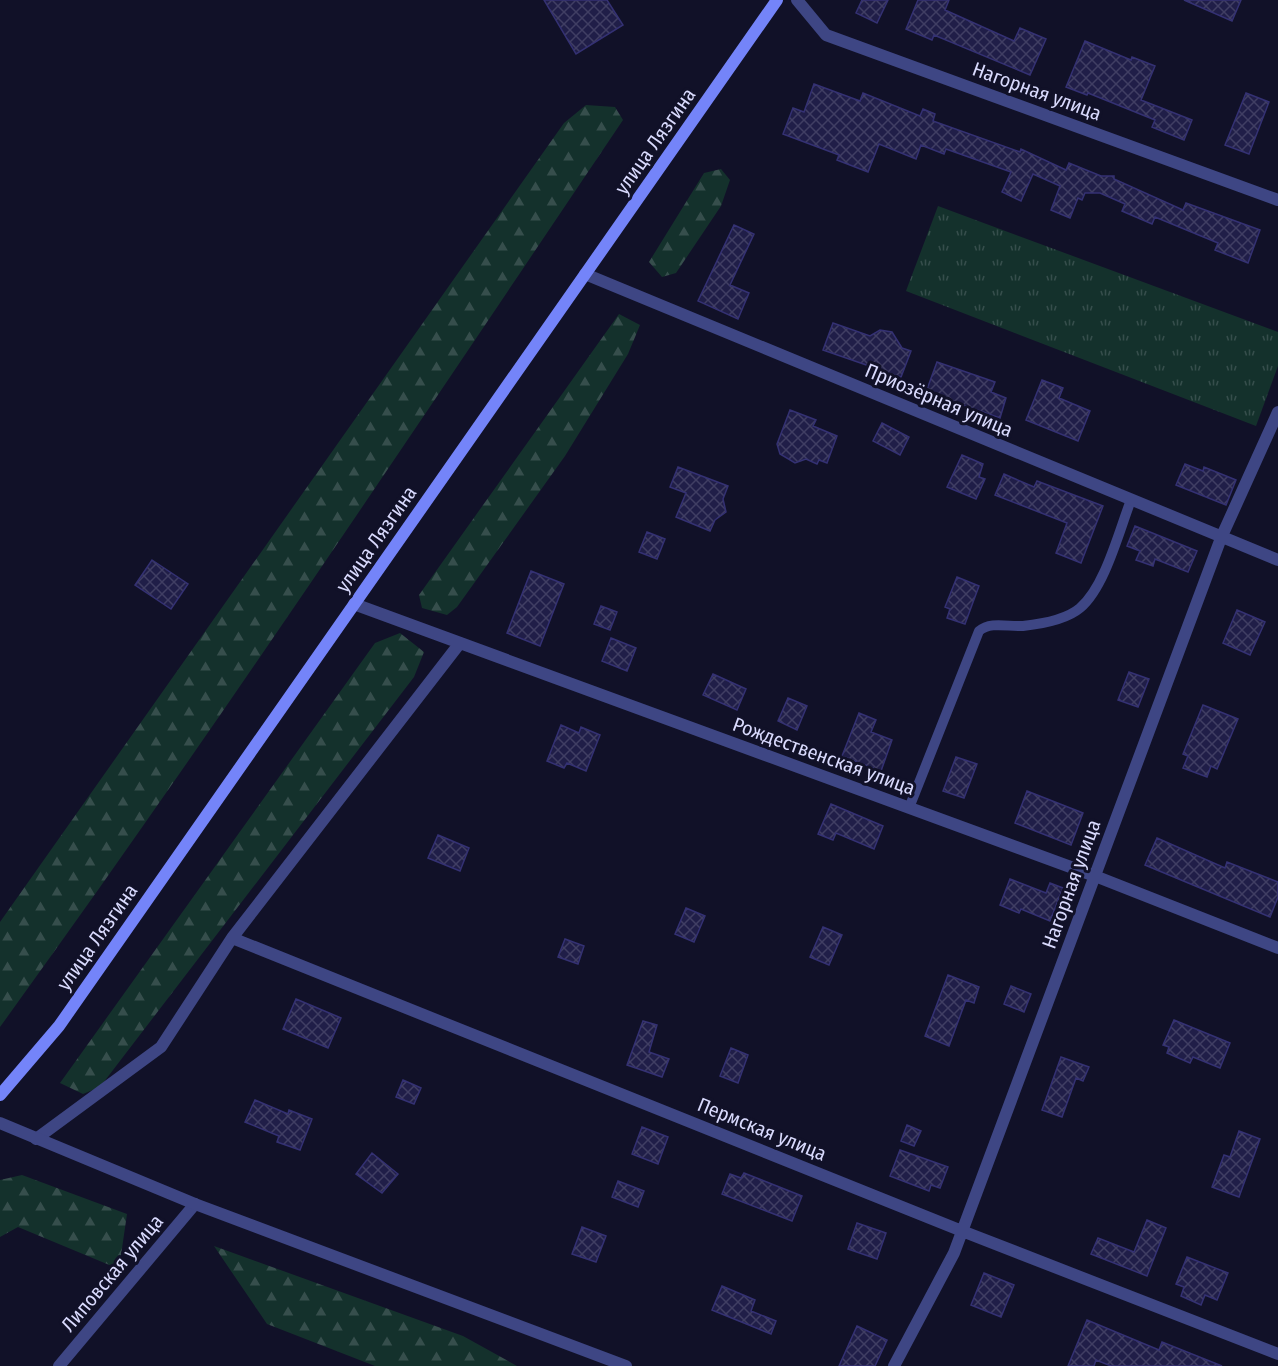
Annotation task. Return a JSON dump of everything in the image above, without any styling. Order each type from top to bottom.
[{"type":"main road","name":"улица Лязгина","points":[[0,1095],[59,1026],[777,0]]},
{"type":"street","name":"Нагорная улица","points":[[797,0],[826,35],[1278,200]]},
{"type":"street","name":"Приозёрная улица","points":[[585,274],[1278,560]]},
{"type":"street","name":"Нагорная улица","points":[[894,1366],[954,1253],[1221,538],[1278,412]]},
{"type":"street","name":"Рождественская улица","points":[[354,604],[1095,876],[1278,948]]},
{"type":"street","points":[[36,1139],[161,1047],[232,938],[460,643]]},
{"type":"street","name":"Пермская улица","points":[[232,938],[962,1231],[1278,1354]]},
{"type":"street","points":[[0,1123],[195,1204],[626,1366]]},
{"type":"street","name":"Липовская улица","points":[[59,1366],[195,1204]]},
{"type":"lane","points":[[909,808],[979,631],[986,626],[1024,626],[1063,618],[1080,608],[1092,593],[1108,560],[1131,500]]},
{"type":"green space","points":[[586,105],[615,107],[623,120],[238,690],[0,1027],[0,922],[564,123]]},
{"type":"green space","points":[[721,169],[730,180],[721,206],[676,273],[662,277],[649,262],[704,173]]},
{"type":"green space","points":[[938,206],[1278,332],[1278,366],[1256,426],[906,291]]},
{"type":"green space","points":[[619,314],[640,325],[628,354],[565,456],[457,607],[447,615],[422,608],[419,595]]},
{"type":"green space","points":[[400,633],[424,652],[414,677],[100,1087],[83,1094],[60,1083],[375,643]]},
{"type":"green space","points":[[22,1175],[127,1214],[119,1269],[18,1227],[0,1237],[0,1180]]},
{"type":"green space","points":[[214,1246],[463,1336],[517,1366],[375,1366],[267,1324]]},
{"type":"building","points":[[544,0],[607,0],[623,25],[576,54]]},
{"type":"building","points":[[862,0],[888,0],[877,23],[856,13]]},
{"type":"building","points":[[918,0],[949,0],[945,10],[1014,41],[1020,28],[1046,39],[1030,75],[934,35],[932,40],[906,29]]},
{"type":"building","points":[[1184,0],[1241,0],[1232,21]]},
{"type":"building","points":[[1085,41],[1131,60],[1132,57],[1155,66],[1141,100],[1192,120],[1184,140],[1152,127],[1155,120],[1088,93],[1087,95],[1066,87]]},
{"type":"building","points":[[814,84],[860,101],[863,93],[920,116],[923,109],[935,114],[933,121],[1020,152],[1021,149],[1066,170],[1069,163],[1101,176],[1114,176],[1114,179],[1183,210],[1186,203],[1260,230],[1248,263],[1215,250],[1218,243],[1155,217],[1152,224],[1122,211],[1125,204],[1100,193],[1085,193],[1082,200],[1078,198],[1070,218],[1051,210],[1060,186],[1033,174],[1021,201],[1002,192],[1011,172],[946,149],[944,154],[921,145],[916,159],[879,144],[868,172],[837,160],[839,155],[783,134],[793,108],[804,112]]},
{"type":"building","points":[[1246,93],[1269,102],[1249,154],[1225,145]]},
{"type":"building","points":[[734,225],[754,234],[730,285],[749,293],[738,319],[698,301]]},
{"type":"building","points":[[833,323],[870,336],[880,330],[892,332],[902,348],[911,351],[901,377],[823,350]]},
{"type":"building","points":[[937,362],[995,382],[991,392],[1006,398],[1000,418],[926,392]]},
{"type":"building","points":[[1042,380],[1063,388],[1059,398],[1090,411],[1078,441],[1026,420]]},
{"type":"building","points":[[790,410],[816,420],[813,426],[837,436],[827,463],[819,460],[817,464],[806,459],[795,463],[780,454],[777,444]]},
{"type":"building","points":[[882,423],[909,437],[900,455],[873,441]]},
{"type":"building","points":[[962,455],[983,464],[979,477],[985,479],[976,499],[947,487]]},
{"type":"building","points":[[1185,464],[1203,471],[1204,467],[1236,480],[1226,505],[1176,485]]},
{"type":"building","points":[[678,467],[728,486],[723,499],[726,512],[715,520],[710,531],[676,517],[686,493],[670,487]]},
{"type":"building","points":[[1004,474],[1034,487],[1037,481],[1103,506],[1081,563],[1056,553],[1067,523],[995,495]]},
{"type":"building","points":[[1135,526],[1197,551],[1188,572],[1155,559],[1153,566],[1136,560],[1140,551],[1127,546]]},
{"type":"building","points":[[647,532],[665,539],[657,559],[639,552]]},
{"type":"building","points":[[152,560],[188,584],[171,609],[135,585]]},
{"type":"building","points":[[531,571],[564,584],[540,646],[507,633]]},
{"type":"building","points":[[957,577],[979,586],[965,624],[947,618],[950,609],[945,607]]},
{"type":"building","points":[[601,606],[617,612],[610,630],[594,624]]},
{"type":"building","points":[[1237,610],[1265,622],[1250,655],[1223,643]]},
{"type":"building","points":[[611,638],[636,648],[627,671],[602,661]]},
{"type":"building","points":[[1129,672],[1149,679],[1138,707],[1118,700]]},
{"type":"building","points":[[713,674],[746,689],[737,710],[703,695]]},
{"type":"building","points":[[788,698],[807,706],[797,730],[778,721]]},
{"type":"building","points":[[1203,705],[1238,719],[1217,769],[1211,766],[1207,777],[1183,768],[1188,756],[1183,754]]},
{"type":"building","points":[[859,713],[876,720],[871,732],[892,740],[881,771],[842,756]]},
{"type":"building","points":[[561,725],[579,733],[581,727],[600,735],[586,771],[567,763],[564,768],[547,761]]},
{"type":"building","points":[[956,757],[977,764],[964,798],[943,791]]},
{"type":"building","points":[[1027,791],[1083,813],[1071,845],[1015,823]]},
{"type":"building","points":[[831,804],[883,826],[874,849],[836,833],[833,840],[818,834]]},
{"type":"building","points":[[438,835],[469,848],[460,871],[428,858]]},
{"type":"building","points":[[1157,838],[1225,868],[1227,862],[1278,882],[1278,897],[1270,917],[1145,865]]},
{"type":"building","points":[[1010,879],[1046,893],[1050,883],[1063,888],[1050,921],[1021,909],[1019,913],[1000,905]]},
{"type":"building","points":[[686,908],[705,916],[694,942],[675,934]]},
{"type":"building","points":[[823,927],[842,935],[829,965],[810,957]]},
{"type":"building","points":[[565,939],[584,946],[578,964],[558,957]]},
{"type":"building","points":[[948,975],[979,987],[974,1003],[966,1000],[949,1046],[925,1036]]},
{"type":"building","points":[[1011,986],[1031,994],[1024,1012],[1004,1004]]},
{"type":"building","points":[[296,999],[341,1018],[328,1048],[283,1029]]},
{"type":"building","points":[[1174,1020],[1230,1043],[1220,1068],[1193,1057],[1190,1063],[1167,1053],[1169,1047],[1163,1045]]},
{"type":"building","points":[[643,1021],[657,1025],[649,1052],[669,1059],[662,1077],[627,1065]]},
{"type":"building","points":[[731,1048],[748,1055],[738,1083],[720,1076]]},
{"type":"building","points":[[1061,1057],[1089,1067],[1083,1081],[1076,1078],[1062,1117],[1042,1110]]},
{"type":"building","points":[[403,1080],[421,1088],[414,1104],[396,1097]]},
{"type":"building","points":[[255,1100],[288,1114],[289,1110],[312,1119],[300,1150],[277,1142],[279,1136],[245,1122]]},
{"type":"building","points":[[907,1125],[921,1131],[914,1146],[901,1141]]},
{"type":"building","points":[[642,1127],[668,1137],[658,1164],[632,1154]]},
{"type":"building","points":[[1239,1131],[1260,1139],[1239,1197],[1212,1187],[1224,1155],[1230,1157]]},
{"type":"building","points":[[900,1150],[948,1167],[940,1188],[931,1185],[929,1191],[890,1176]]},
{"type":"building","points":[[372,1153],[398,1174],[382,1193],[356,1174]]},
{"type":"building","points":[[744,1173],[802,1196],[792,1221],[722,1194],[730,1174],[741,1178]]},
{"type":"building","points":[[618,1181],[644,1191],[638,1207],[612,1197]]},
{"type":"building","points":[[1147,1220],[1166,1228],[1147,1276],[1091,1254],[1098,1238],[1134,1252]]},
{"type":"building","points":[[857,1223],[886,1233],[877,1259],[848,1249]]},
{"type":"building","points":[[582,1227],[606,1236],[596,1262],[572,1254]]},
{"type":"building","points":[[1187,1257],[1228,1273],[1217,1300],[1205,1295],[1201,1305],[1181,1296],[1184,1287],[1176,1284]]},
{"type":"building","points":[[984,1273],[1014,1285],[1001,1317],[971,1305]]},
{"type":"building","points":[[722,1286],[755,1300],[751,1311],[776,1321],[771,1334],[712,1310]]},
{"type":"building","points":[[1087,1320],[1159,1350],[1162,1342],[1222,1366],[1111,1366],[1096,1360],[1094,1366],[1068,1366]]},
{"type":"building","points":[[857,1326],[887,1340],[875,1366],[839,1366]]}]
